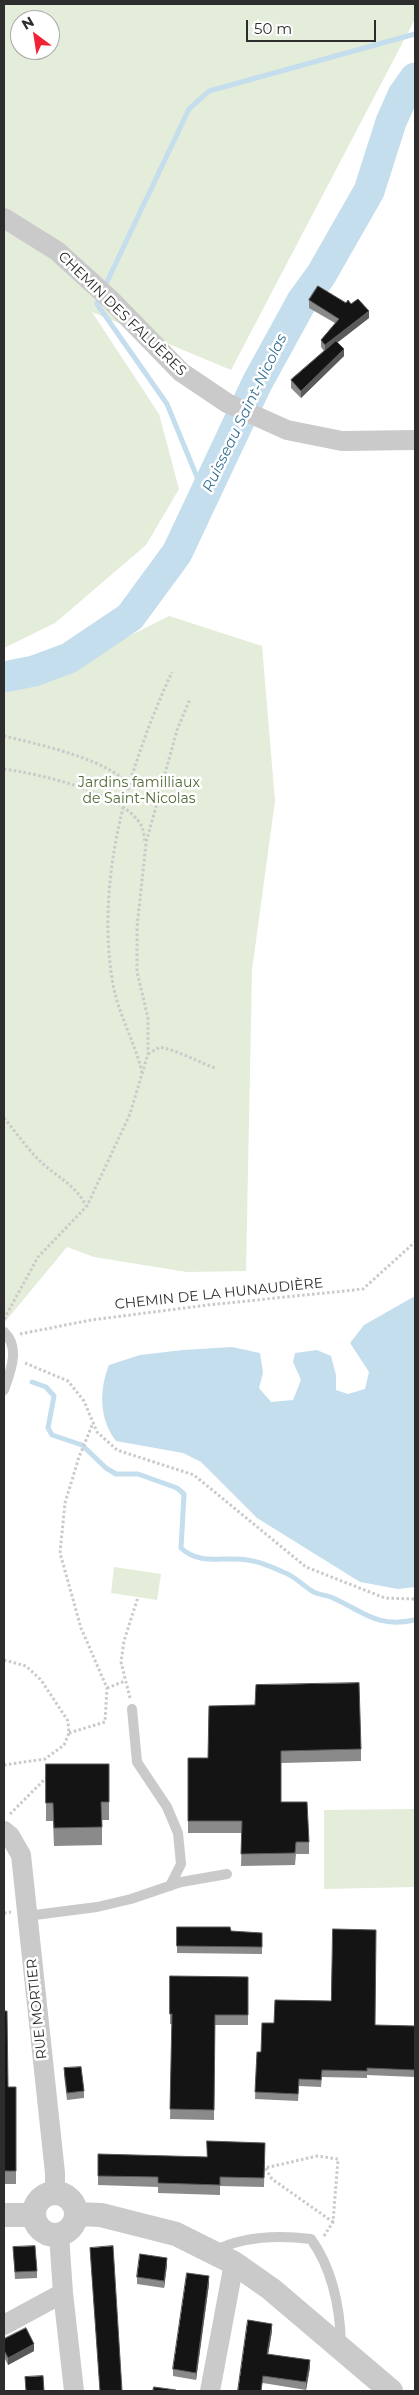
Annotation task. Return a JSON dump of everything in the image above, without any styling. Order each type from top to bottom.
[{"type":"street","name":"CHEMIN DES FALUÈRES","points":[[4,218],[57,251],[111,300],[181,372],[227,403],[287,430],[342,441],[415,440]]},
{"type":"street","name":"RUE MORTIER","points":[[4,1831],[10,1836],[21,1855],[55,2174],[54,2192]]},
{"type":"street","points":[[54,2192],[67,2196],[75,2207],[76,2214],[71,2227],[59,2235],[45,2233],[39,2228],[33,2215],[34,2208],[42,2197],[54,2192]]},
{"type":"street","points":[[76,2214],[101,2215],[176,2234],[234,2263],[270,2289],[391,2391]]},
{"type":"street","points":[[4,2215],[33,2215]]},
{"type":"street","points":[[59,2235],[63,2293],[74,2391]]},
{"type":"street","points":[[210,2391],[234,2263]]},
{"type":"street","points":[[4,2325],[63,2293]]},
{"type":"lane","points":[[4,1390],[14,1358],[6,1335]]},
{"type":"lane","points":[[132,1709],[137,1762],[167,1807],[178,1833],[181,1864],[170,1886]]},
{"type":"lane","points":[[27,1916],[98,1908],[170,1886],[227,1874]]},
{"type":"lane","points":[[212,2252],[233,2242],[288,2236],[311,2239],[332,2282],[340,2312],[341,2350]]},
{"type":"path","points":[[142,1074],[139,1062],[122,1022],[112,980],[107,922],[112,876],[128,788],[149,721],[172,672]]},
{"type":"path","points":[[4,1320],[38,1257],[87,1206],[130,1114],[148,1054],[148,1018],[137,972],[137,927],[146,842],[176,730],[190,699]]},
{"type":"path","points":[[4,736],[42,744],[92,762],[120,776],[128,788]]},
{"type":"path","points":[[4,768],[37,774],[94,792],[131,813],[142,827],[146,842]]},
{"type":"path","points":[[148,1054],[160,1046],[215,1068]]},
{"type":"path","points":[[4,1118],[42,1162],[70,1184],[82,1197],[87,1206]]},
{"type":"path","name":"CHEMIN DE LA HUNAUDIÈRE","points":[[6,1335],[92,1320],[208,1305],[363,1289],[415,1242]]},
{"type":"path","points":[[14,1358],[68,1381],[84,1401],[97,1432],[117,1450],[194,1475],[306,1567],[385,1598],[415,1599]]},
{"type":"path","points":[[69,1734],[104,1722],[107,1688],[81,1628],[60,1553],[65,1503],[79,1457],[93,1422]]},
{"type":"path","points":[[132,1709],[121,1662],[122,1652],[138,1597]]},
{"type":"path","points":[[4,1660],[26,1666],[41,1680],[68,1721],[69,1734],[64,1745],[45,1760],[4,1765]]},
{"type":"path","points":[[107,1688],[125,1681]]},
{"type":"path","points":[[4,1820],[48,1776],[45,1760]]},
{"type":"path","points":[[317,2248],[332,2222],[338,2159],[318,2156],[265,2168],[272,2179],[332,2222]]},
{"type":"green space","points":[[4,4],[415,4],[415,19],[231,370],[92,312],[159,414],[179,489],[146,545],[55,623],[4,648]]},
{"type":"green space","name":"Jardins familliaux de Saint-Nicolas","points":[[169,616],[262,646],[275,801],[252,970],[246,1271],[187,1272],[94,1257],[67,1247],[4,1323],[4,689],[30,686]]},
{"type":"green space","points":[[114,1567],[161,1574],[157,1600],[111,1593]]},
{"type":"green space","points":[[415,1809],[415,1887],[324,1889],[324,1810]]},
{"type":"water","points":[[415,1296],[415,1587],[398,1589],[360,1582],[257,1518],[201,1462],[183,1453],[116,1441],[106,1423],[102,1394],[109,1365],[140,1355],[232,1347],[260,1353],[263,1373],[259,1388],[271,1402],[293,1400],[301,1380],[293,1362],[295,1353],[317,1350],[331,1356],[336,1375],[336,1390],[348,1394],[365,1389],[369,1372],[350,1343],[364,1325]]},
{"type":"building","points":[[318,286],[346,303],[348,300],[351,304],[358,299],[369,311],[325,345],[321,340],[339,319],[309,300]]},
{"type":"building","points":[[336,341],[344,349],[301,391],[291,380]]},
{"type":"building","points":[[359,1683],[361,1749],[281,1751],[281,1802],[307,1802],[309,1842],[296,1842],[295,1853],[241,1854],[242,1821],[188,1821],[188,1758],[208,1758],[209,1706],[255,1705],[256,1685]]},
{"type":"building","points":[[46,1764],[109,1764],[109,1802],[101,1802],[102,1827],[54,1828],[53,1803],[46,1803]]},
{"type":"building","points":[[177,1927],[230,1927],[231,1931],[262,1933],[262,1947],[177,1946]]},
{"type":"building","points":[[333,1929],[376,1930],[375,2025],[415,2026],[415,2070],[367,2068],[367,2071],[322,2070],[321,2080],[299,2079],[298,2094],[255,2092],[257,2052],[261,2052],[262,2023],[274,2023],[275,2000],[331,2001]]},
{"type":"building","points":[[170,1976],[248,1977],[248,2015],[215,2015],[214,2110],[170,2109],[172,2014],[170,2014]]},
{"type":"building","points":[[4,2011],[7,2011],[8,2087],[16,2087],[16,2171],[4,2171]]},
{"type":"building","points":[[81,2067],[84,2091],[67,2093],[64,2068]]},
{"type":"building","points":[[207,2141],[265,2143],[264,2178],[220,2177],[220,2185],[158,2183],[158,2177],[98,2176],[98,2154],[207,2157]]},
{"type":"building","points":[[35,2246],[37,2271],[15,2272],[13,2247]]},
{"type":"building","points":[[113,2246],[122,2391],[100,2391],[90,2248]]},
{"type":"building","points":[[140,2254],[167,2258],[164,2281],[137,2277]]},
{"type":"building","points":[[187,2273],[209,2276],[196,2373],[173,2369]]},
{"type":"building","points":[[248,2320],[272,2324],[267,2354],[310,2360],[306,2382],[263,2376],[261,2391],[238,2391]]},
{"type":"building","points":[[26,2328],[34,2344],[8,2358],[4,2350],[4,2339]]},
{"type":"building","points":[[43,2376],[44,2391],[26,2391],[25,2377]]},
{"type":"building","points":[[154,2387],[176,2390],[176,2391],[153,2391]]},
{"type":"waterway","points":[[104,288],[189,109],[209,91],[415,34]]},
{"type":"waterway","name":"Ruisseau Saint-Nicolas","points":[[4,677],[34,671],[69,658],[130,617],[177,553],[257,383],[302,301],[321,275],[369,191],[391,122],[403,95],[415,78]]},
{"type":"waterway","points":[[100,296],[97,304],[167,404],[197,477],[201,503]]},
{"type":"waterway","points":[[32,1382],[46,1387],[54,1396],[48,1428],[52,1435],[82,1445],[106,1468],[116,1474],[138,1474],[177,1488],[184,1494],[181,1548],[188,1554],[204,1559],[239,1559],[261,1563],[291,1576],[314,1592],[333,1598],[372,1618],[391,1622],[415,1620]]}]
